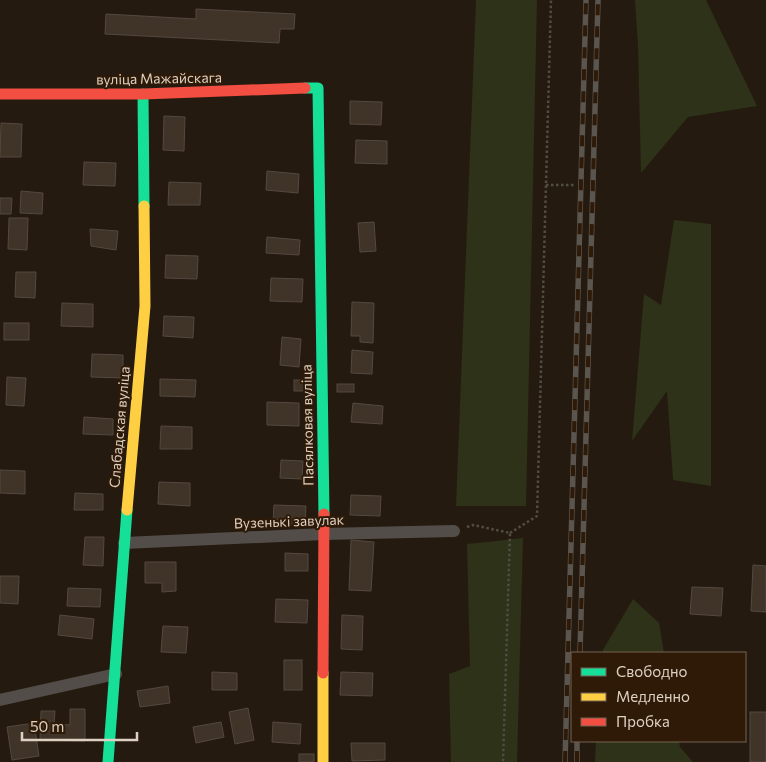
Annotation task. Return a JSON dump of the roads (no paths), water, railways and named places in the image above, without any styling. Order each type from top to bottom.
[{"type":"street","name":"вуліца Мажайскага","points":[[0,94],[143,94],[318,88]]},
{"type":"street","name":"Пасялковая вуліца","points":[[318,88],[324,534],[323,762]]},
{"type":"street","name":"Слабадская вуліца","points":[[108,762],[116,674],[124,543],[145,306],[143,94]]},
{"type":"street","name":"Вузенькі завулак","points":[[124,543],[324,534],[454,532]]},
{"type":"street","points":[[0,700],[116,674]]},
{"type":"railway","points":[[565,762],[586,0]]},
{"type":"railway","points":[[580,652],[598,0]]},
{"type":"railway","points":[[577,742],[577,762]]}]
